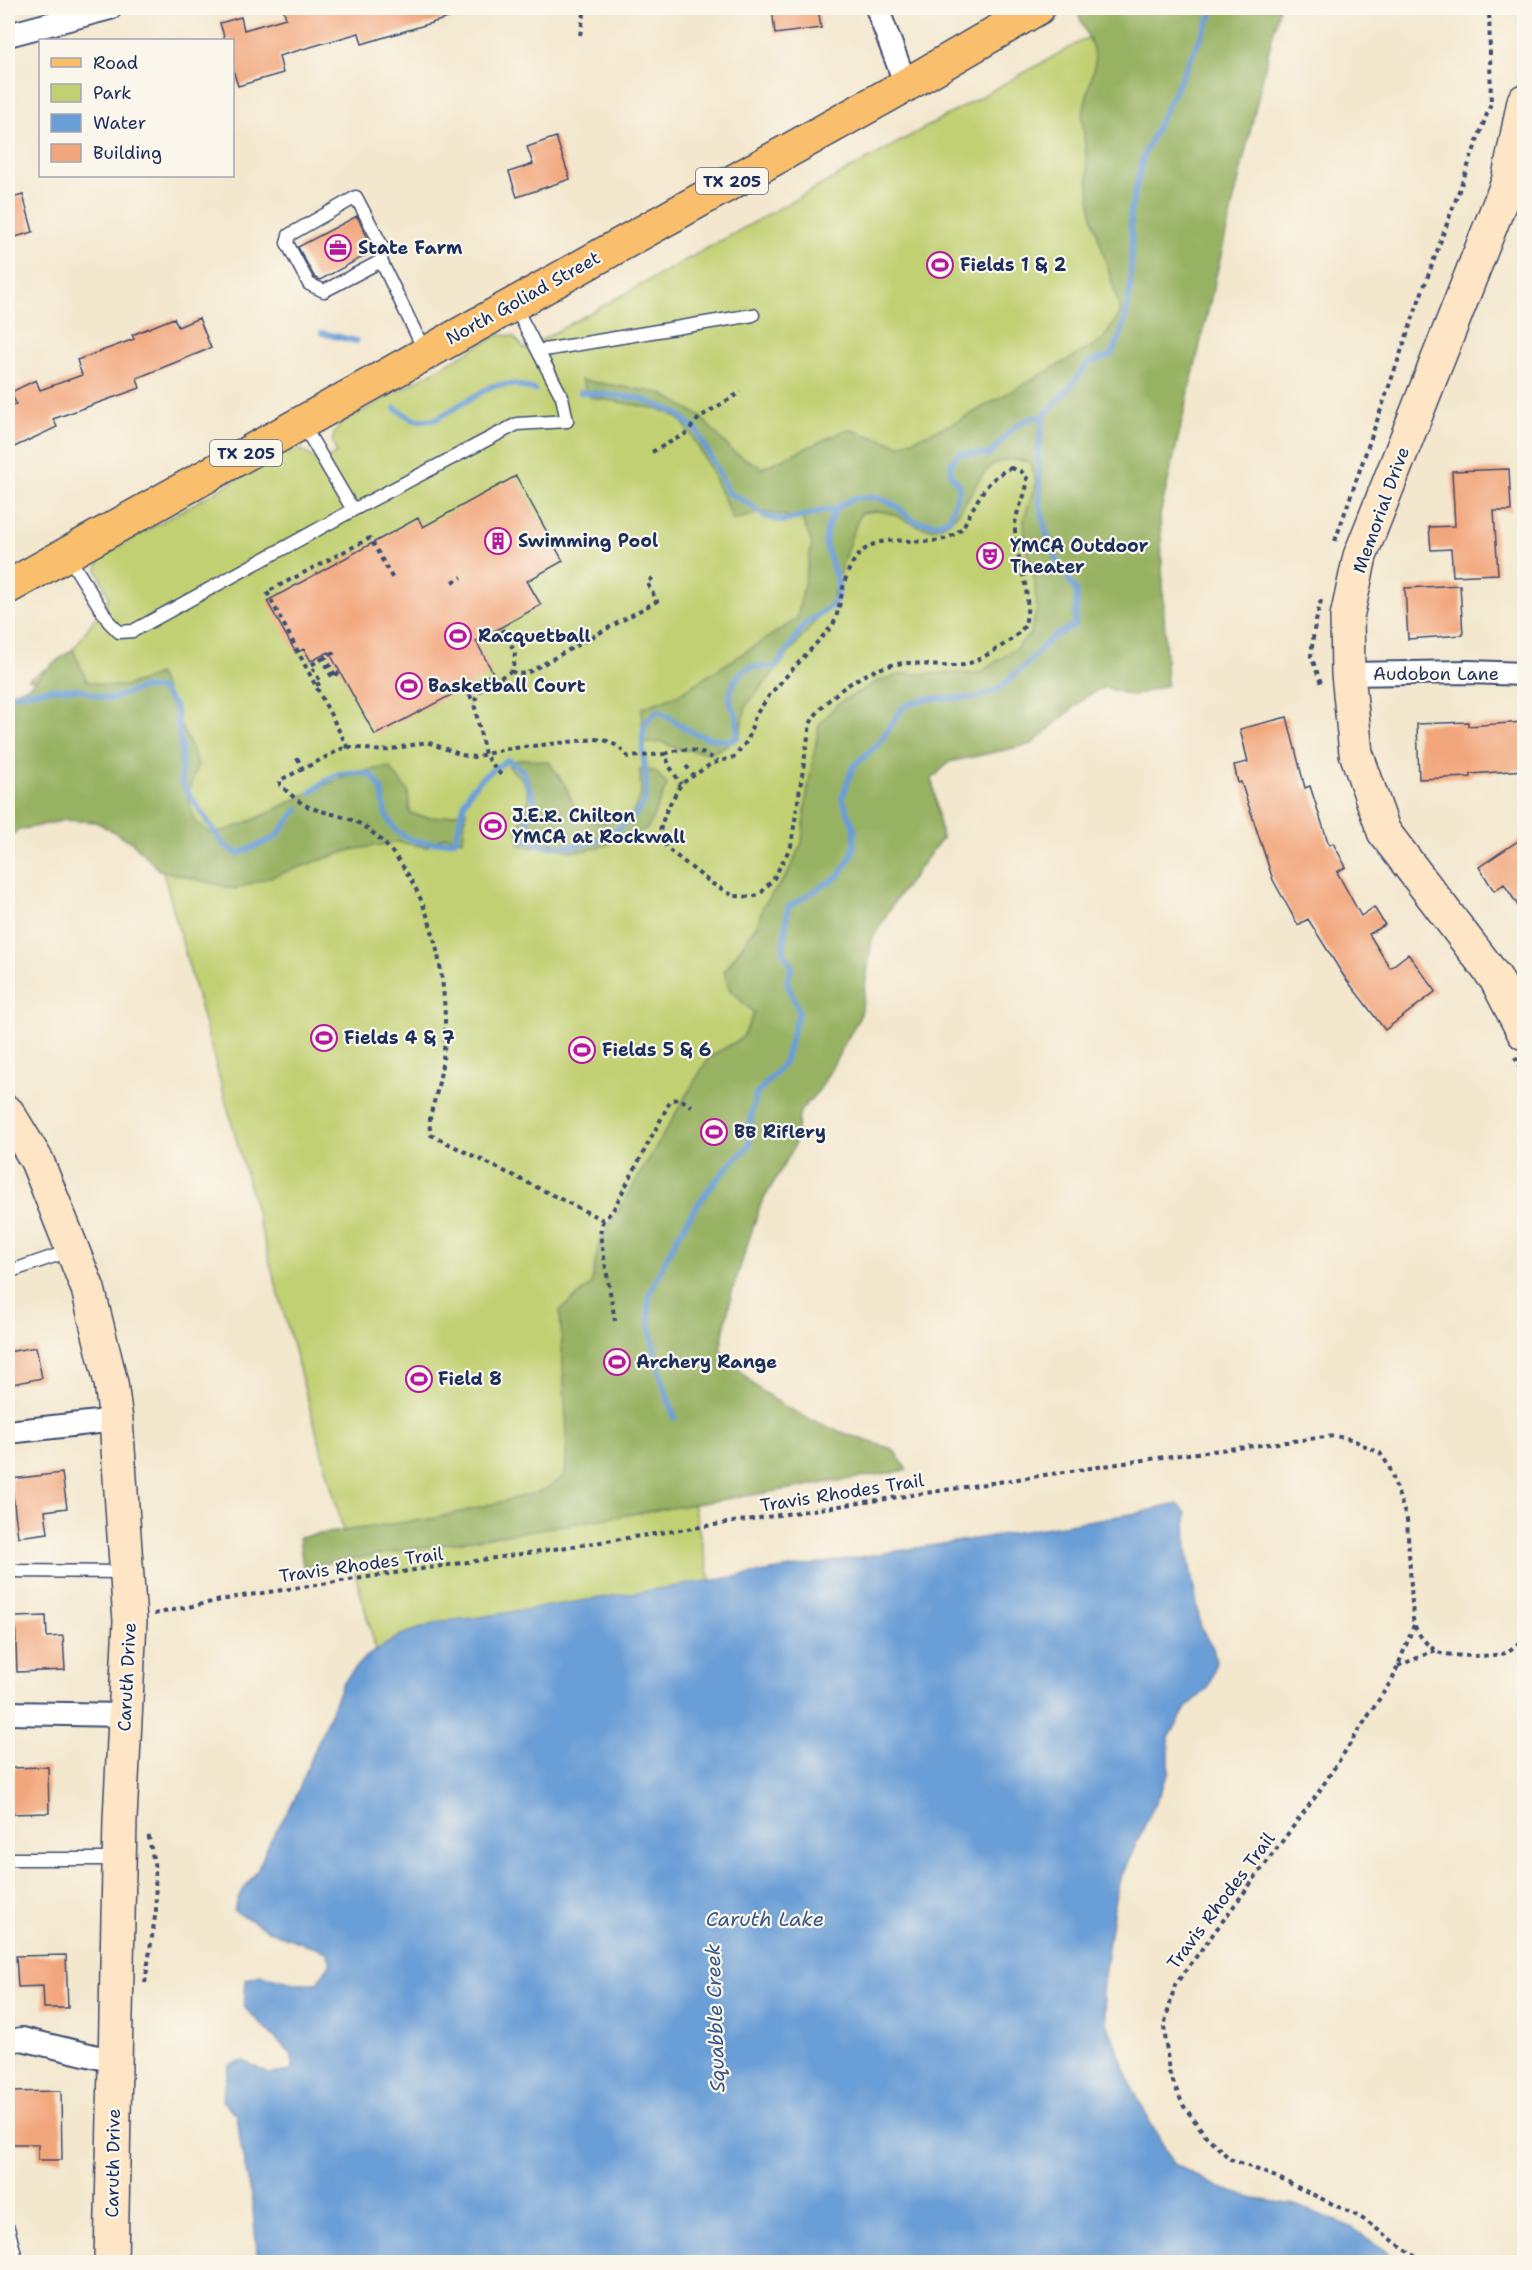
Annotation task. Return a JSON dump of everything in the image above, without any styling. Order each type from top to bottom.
[{"type":"main road","name":"North Goliad Street","points":[[8,587],[906,85],[1038,8]]},
{"type":"street","points":[[8,35],[110,8]]},
{"type":"street","points":[[877,8],[906,85]]},
{"type":"street","name":"Memorial Drive","points":[[1518,1041],[1496,979],[1384,832],[1356,753],[1335,680],[1360,556],[1508,182],[1524,101]]},
{"type":"street","name":"Audobon Lane","points":[[1335,680],[1469,672],[1524,674]]},
{"type":"street","name":"Caruth Drive","points":[[8,1113],[37,1161],[95,1313],[111,1383],[116,1420],[130,1621],[120,1819],[111,2262]]},
{"type":"street","points":[[8,1432],[116,1420]]},
{"type":"street","points":[[8,1713],[125,1715]]},
{"type":"street","points":[[8,2041],[22,2039],[114,2061]]},
{"type":"lane","points":[[381,261],[324,291],[309,284],[287,243],[289,235],[356,197],[383,248],[381,261],[426,353]]},
{"type":"lane","points":[[67,554],[109,622],[119,632],[133,631],[517,423],[567,422],[562,397],[514,304]]},
{"type":"lane","points":[[538,351],[753,315]]},
{"type":"lane","points":[[302,422],[354,510]]},
{"type":"lane","points":[[8,1272],[72,1250]]},
{"type":"lane","points":[[8,1571],[126,1572]]},
{"type":"lane","points":[[8,1859],[120,1858]]},
{"type":"lane","points":[[8,2228],[17,2262]]},
{"type":"path","points":[[580,35],[585,8]]},
{"type":"path","points":[[1333,551],[1338,528],[1491,103],[1489,8]]},
{"type":"path","points":[[652,452],[685,434],[700,417],[741,392]]},
{"type":"path","points":[[1011,468],[1021,471],[1027,478],[1025,495],[1017,510],[1015,527],[1028,599],[1024,628],[1004,645],[971,663],[951,666],[904,663],[888,666],[832,695],[817,710],[810,724],[791,846],[774,878],[762,892],[753,897],[734,896],[711,883],[669,850],[662,841],[661,826],[667,808],[681,784],[718,762],[734,757],[748,740],[755,716],[771,693],[833,625],[839,611],[848,573],[859,554],[868,547],[884,541],[905,539],[923,542],[940,541],[951,537],[963,528],[986,486],[1011,468]]},
{"type":"path","points":[[348,747],[267,592],[370,538],[394,581]]},
{"type":"path","points":[[512,670],[517,674],[526,673],[657,601],[647,583],[656,575]]},
{"type":"path","points":[[453,582],[462,577]]},
{"type":"path","points":[[1322,596],[1311,656],[1335,680]]},
{"type":"path","points":[[474,704],[479,691],[512,670],[515,652],[501,627]]},
{"type":"path","points":[[333,652],[325,657],[335,675]]},
{"type":"path","points":[[316,686],[321,683],[312,665],[322,659],[332,677],[340,672]]},
{"type":"path","points":[[465,687],[474,704],[486,755],[501,775]]},
{"type":"path","points":[[603,1220],[431,1136],[428,1122],[438,1089],[445,1034],[443,978],[432,931],[418,895],[396,855],[367,828],[338,814],[307,807],[280,785],[280,780],[348,747],[382,751],[427,742],[474,757],[506,749],[595,739],[607,740],[620,748],[627,757],[692,749],[705,753],[718,762]]},
{"type":"path","points":[[665,754],[681,784]]},
{"type":"path","points":[[297,759],[303,769]]},
{"type":"path","points":[[686,766],[694,775]]},
{"type":"path","points":[[1518,1041],[1524,1077]]},
{"type":"path","points":[[615,1321],[600,1234],[603,1220],[612,1212],[671,1100],[680,1099],[692,1106]]},
{"type":"path","name":"Travis Rhodes Trail","points":[[130,1621],[170,1610],[236,1597],[1164,1457],[1334,1436],[1351,1439],[1380,1452],[1389,1466],[1407,1520],[1414,1625],[1393,1678],[1316,1796],[1176,1985],[1164,2026],[1169,2072],[1183,2105],[1206,2136],[1230,2159],[1276,2177],[1360,2217],[1423,2262]]},
{"type":"path","points":[[1414,1625],[1423,1639],[1439,1653],[1479,1657],[1505,1653],[1524,1639]]},
{"type":"path","points":[[1398,1666],[1436,1650]]},
{"type":"green space","points":[[1080,8],[1279,8],[1160,515],[1167,685],[1133,696],[1104,687],[1087,696],[1032,744],[949,762],[932,779],[942,838],[894,902],[872,939],[861,1014],[820,1089],[800,1111],[794,1147],[760,1206],[732,1292],[720,1349],[749,1380],[774,1400],[823,1425],[893,1449],[907,1470],[303,1567],[299,1537],[436,1518],[543,1491],[565,1475],[567,1437],[560,1310],[591,1285],[599,1243],[709,1057],[742,1038],[754,1013],[729,989],[724,972],[758,923],[763,906],[787,875],[802,843],[806,800],[819,725],[837,704],[880,680],[903,674],[979,673],[1015,649],[1030,634],[1037,609],[1034,577],[1025,545],[1024,518],[1036,482],[1030,462],[1007,460],[995,463],[986,471],[957,514],[948,523],[936,528],[929,529],[916,525],[881,511],[861,513],[851,537],[831,602],[746,706],[739,738],[712,753],[678,749],[662,742],[642,744],[642,708],[679,694],[797,619],[812,544],[802,519],[764,512],[733,520],[699,448],[675,416],[647,407],[590,397],[581,380],[661,393],[700,416],[733,452],[762,468],[848,429],[900,445],[958,421],[1102,341],[1121,312],[1092,216],[1082,117],[1095,62],[1092,45],[1076,10]]},
{"type":"green space","name":"J.E.R. Chilton YMCA at Rockwall","points":[[1141,8],[1129,334],[1078,615],[977,688],[788,1030],[630,1232],[711,1582],[428,1626],[412,1678],[381,1668],[114,693],[28,679],[69,656],[109,598],[97,569],[100,559],[105,554],[287,451],[300,449],[314,458],[318,464],[337,453],[333,444],[333,436],[343,422],[498,335],[513,336],[525,349]]},
{"type":"green space","points":[[73,649],[87,681],[108,686],[124,686],[158,674],[198,764],[187,795],[195,822],[212,834],[249,822],[353,774],[389,767],[408,791],[410,813],[425,817],[438,817],[466,810],[463,840],[445,836],[426,847],[397,842],[351,850],[235,889],[159,870],[132,842],[96,822],[66,820],[19,830],[8,838],[8,693],[28,687],[51,665]]},
{"type":"green space","points":[[524,759],[549,762],[565,785],[575,808],[589,822],[609,823],[632,815],[641,794],[640,770],[655,771],[667,785],[648,828],[589,850],[568,851],[553,842],[533,848],[520,845],[517,828],[525,811],[528,793],[523,781],[511,769],[508,762]]},
{"type":"water","name":"Caruth Lake","points":[[1178,1504],[1186,1513],[1187,1551],[1201,1628],[1213,1648],[1216,1662],[1209,1687],[1186,1708],[1169,1738],[1169,1772],[1117,1886],[1102,1989],[1108,2026],[1132,2087],[1174,2164],[1220,2188],[1255,2199],[1295,2205],[1351,2227],[1401,2262],[258,2262],[252,2200],[237,2115],[222,2101],[229,2065],[244,2061],[269,2074],[292,2071],[292,2055],[244,2007],[246,1979],[261,1975],[295,1983],[317,1983],[331,1963],[327,1952],[272,1932],[234,1911],[240,1894],[257,1871],[270,1841],[294,1801],[342,1684],[364,1658],[401,1635],[443,1621],[1138,1513]]},
{"type":"building","points":[[283,8],[467,8],[468,12],[362,44],[359,33],[279,56],[283,73],[238,86],[234,73],[234,39],[225,39],[220,23],[241,17],[244,30],[286,18]]},
{"type":"building","points":[[772,8],[818,8],[821,28],[775,34]]},
{"type":"building","points":[[556,137],[570,179],[517,197],[509,172],[533,164],[527,147]]},
{"type":"building","points":[[23,195],[33,232],[8,239],[8,199]]},
{"type":"building","name":"State Farm","points":[[357,216],[374,251],[320,280],[315,278],[298,247]]},
{"type":"building","points":[[174,318],[178,327],[199,318],[211,348],[137,378],[140,388],[53,419],[57,427],[8,450],[8,408],[16,404],[11,392],[36,380],[40,390],[82,375],[77,360],[134,339],[132,335]]},
{"type":"building","points":[[1509,469],[1511,511],[1494,511],[1498,574],[1453,576],[1451,549],[1431,550],[1429,527],[1455,526],[1452,471]]},
{"type":"building","points":[[516,476],[563,561],[527,581],[541,605],[476,641],[493,673],[375,735],[329,652],[311,661],[304,649],[296,653],[267,601],[418,518],[423,527]]},
{"type":"building","points":[[1460,585],[1463,635],[1408,639],[1405,588]]},
{"type":"building","points":[[1287,717],[1305,788],[1310,786],[1329,845],[1333,843],[1346,867],[1337,872],[1361,916],[1374,907],[1385,925],[1369,934],[1390,968],[1408,954],[1436,991],[1385,1030],[1343,975],[1308,919],[1298,925],[1273,880],[1241,782],[1238,783],[1234,765],[1248,762],[1240,729]]},
{"type":"building","points":[[1468,722],[1468,726],[1524,722],[1524,770],[1471,774],[1471,777],[1419,779],[1417,724]]},
{"type":"building","points":[[1524,837],[1524,915],[1504,884],[1494,891],[1479,867]]},
{"type":"building","points":[[36,1347],[42,1378],[8,1385],[8,1352]]},
{"type":"building","points":[[62,1473],[67,1508],[45,1511],[48,1533],[18,1537],[11,1479]]},
{"type":"building","points":[[46,1616],[47,1637],[63,1636],[65,1670],[17,1672],[15,1617]]},
{"type":"building","points":[[48,1767],[49,1813],[8,1814],[8,1768]]},
{"type":"building","points":[[66,1955],[68,2008],[44,2008],[43,1986],[18,1987],[16,1956]]},
{"type":"building","points":[[61,2091],[62,2160],[38,2160],[38,2144],[8,2144],[8,2092]]},
{"type":"waterway","name":"Squabble Creek","points":[[675,1418],[653,1342],[649,1297],[668,1254],[687,1220],[722,1173],[749,1146],[751,1117],[756,1095],[784,1063],[799,1011],[787,982],[792,966],[783,951],[788,907],[839,876],[853,853],[855,830],[842,798],[853,767],[880,742],[903,707],[924,699],[975,698],[997,690],[1026,665],[1051,638],[1075,625],[1077,592],[1059,565],[1047,536],[1040,503],[1038,451],[1043,417],[1088,363],[1110,356],[1120,337],[1130,289],[1132,241],[1130,214],[1144,154],[1215,8]]},
{"type":"waterway","points":[[322,333],[356,341]]},
{"type":"waterway","points":[[395,408],[414,420],[434,420],[492,386],[514,384],[535,390]]},
{"type":"waterway","points":[[580,392],[639,398],[677,413],[697,431],[729,493],[748,503],[764,516],[783,521],[836,508]]},
{"type":"waterway","points":[[311,793],[338,774],[351,772],[370,774],[380,787],[385,812],[397,831],[414,840],[444,842],[455,840],[464,804],[473,787],[508,760],[522,770],[535,801],[525,827],[524,840],[550,846],[576,846],[613,832],[630,819],[644,803],[646,780],[643,737],[647,721],[657,711],[694,733],[731,741],[737,737],[737,716],[730,699],[734,682],[742,672],[752,667],[776,667],[805,624],[833,605],[837,596],[838,583],[825,543],[827,528],[836,508],[855,498],[877,497],[895,505],[914,521],[937,524],[950,518],[960,486],[951,475],[951,464],[959,453],[989,455],[1019,424],[1026,420],[1043,417]]},
{"type":"waterway","points":[[8,695],[52,689],[80,689],[110,699],[142,688],[161,689],[176,708],[181,746],[182,784],[223,844],[238,854],[276,837],[298,809]]},
{"type":"place","name":"State Farm","points":[[338,248]]},
{"type":"place","name":"Fields 1 & 2","points":[[940,265]]},
{"type":"place","name":"Swimming Pool","points":[[498,541]]},
{"type":"place","name":"YMCA Outdoor Theater","points":[[990,556]]},
{"type":"place","name":"Racquetball","points":[[458,636]]},
{"type":"place","name":"Basketball Court","points":[[409,686]]},
{"type":"place","name":"J.E.R. Chilton YMCA at Rockwall","points":[[493,826]]},
{"type":"place","name":"Fields 4 & 7","points":[[324,1038]]},
{"type":"place","name":"Fields 5 & 6","points":[[582,1050]]},
{"type":"place","name":"BB Riflery","points":[[714,1132]]},
{"type":"place","name":"Archery Range","points":[[617,1362]]},
{"type":"place","name":"Field 8","points":[[419,1379]]}]
